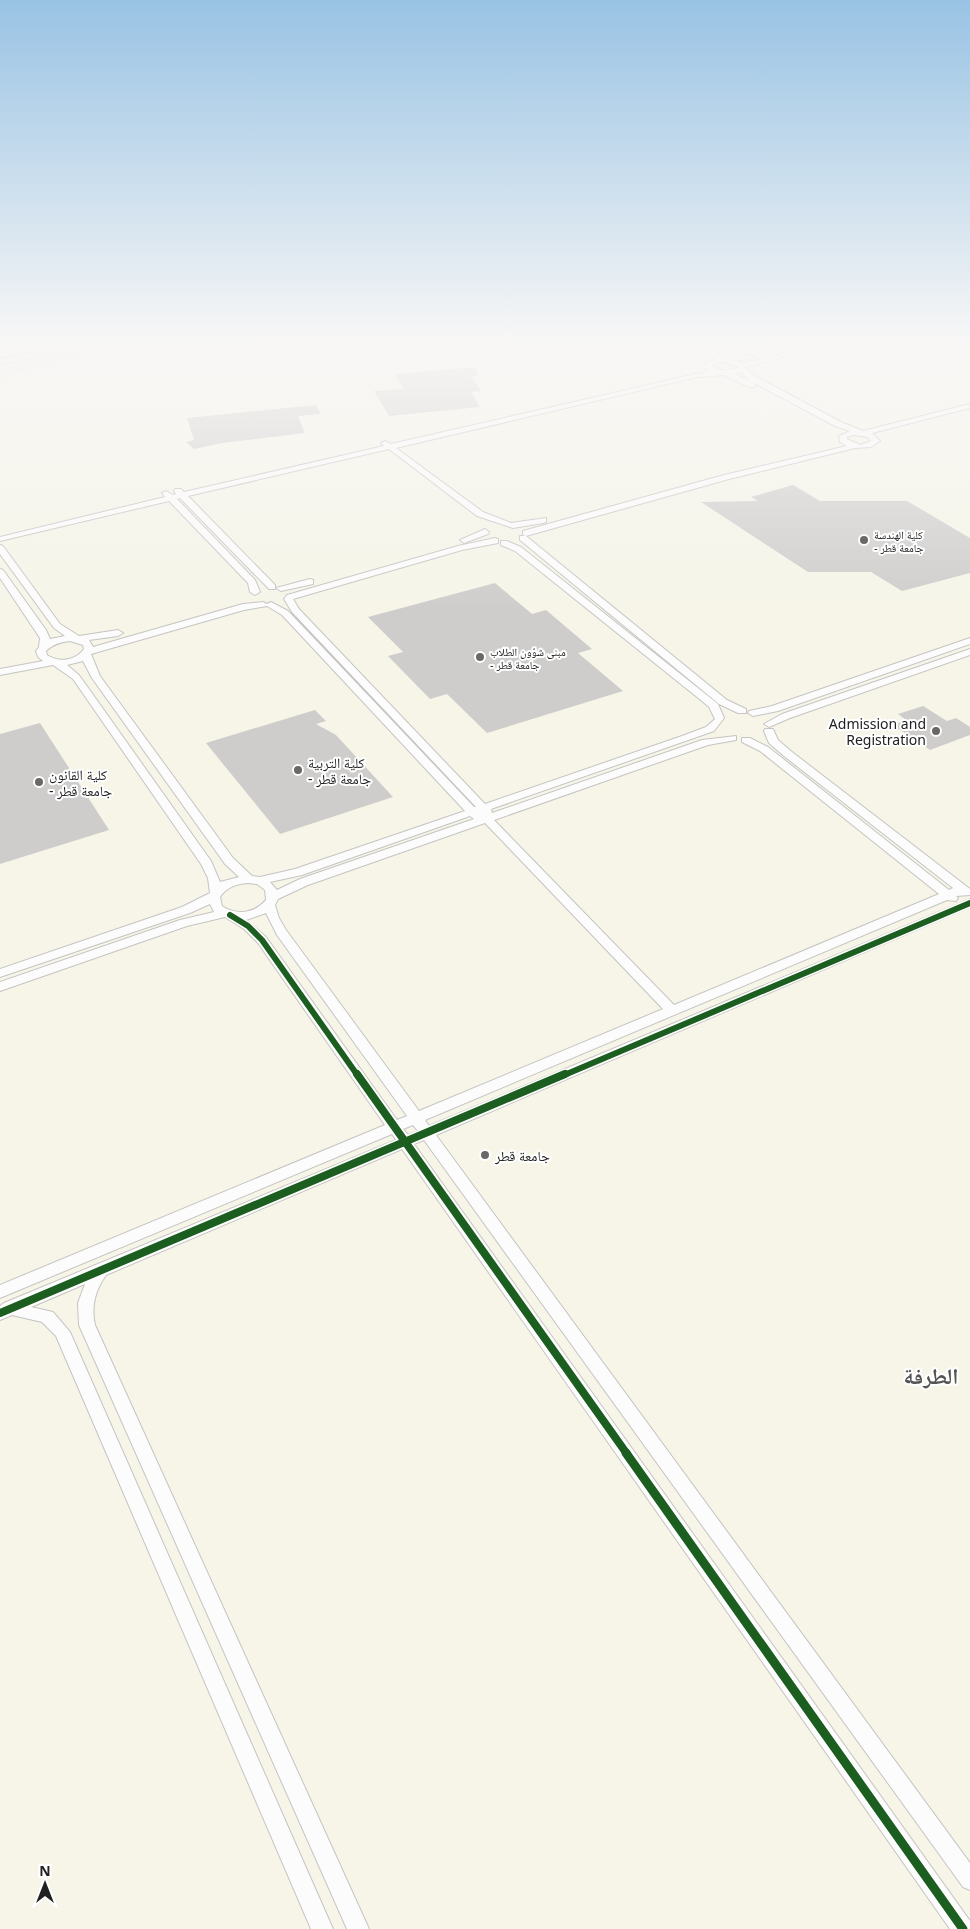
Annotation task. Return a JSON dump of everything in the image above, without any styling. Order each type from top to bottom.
[{"type":"street","points":[[442,431],[174,494],[1,538],[57,626],[88,645],[89,665],[100,684],[229,861],[254,880],[271,889],[273,918],[281,932],[970,1880]]},
{"type":"street","points":[[833,431],[846,443],[855,446]]},
{"type":"street","points":[[857,431],[872,436],[876,442]]},
{"type":"street","points":[[650,495],[831,444],[847,434],[870,431]]},
{"type":"street","points":[[0,664],[43,648],[55,640],[78,639],[126,631],[236,602],[277,587],[469,539],[493,526],[541,520],[855,446],[871,446],[892,434],[903,431]]},
{"type":"street","points":[[386,444],[480,514],[520,527],[524,536],[718,704],[720,731],[732,738]]},
{"type":"street","points":[[174,494],[214,528],[242,558],[277,587],[290,592],[290,598],[295,610],[421,743],[486,816],[671,1011],[691,1020]]},
{"type":"street","points":[[174,494],[203,532],[252,582],[255,601],[283,611],[471,811],[486,816],[710,728],[728,713],[774,709],[970,642]]},
{"type":"street","points":[[0,672],[55,662],[72,661],[88,652],[228,612],[267,605],[461,548],[524,536],[622,502]]},
{"type":"street","points":[[480,514],[487,537],[518,549],[718,704],[763,718],[769,727],[773,741],[942,873],[967,901]]},
{"type":"street","points":[[203,532],[214,528]]},
{"type":"street","points":[[233,561],[242,558]]},
{"type":"street","points":[[0,572],[41,630],[45,638],[43,657],[55,662],[76,677],[211,871],[217,908],[248,926],[262,940],[963,1929]]},
{"type":"street","points":[[746,740],[760,737],[769,727],[786,716],[970,652]]},
{"type":"street","points":[[369,702],[379,699]]},
{"type":"street","points":[[0,987],[191,921],[228,914],[255,914],[271,900],[304,882],[486,816],[706,742],[732,738],[746,740],[764,749],[947,894],[967,901]]},
{"type":"street","points":[[409,746],[421,743]]},
{"type":"street","points":[[776,759],[789,755]]},
{"type":"street","points":[[0,973],[194,908],[215,895],[229,883],[298,872],[471,811]]},
{"type":"street","points":[[872,834],[885,830]]},
{"type":"street","points":[[928,879],[942,873]]},
{"type":"street","points":[[0,1292],[947,894]]},
{"type":"street","points":[[5,1310],[835,960],[967,901]]},
{"type":"street","points":[[118,934],[126,944]]},
{"type":"street","points":[[821,947],[835,960]]},
{"type":"street","points":[[671,1011],[673,1028]]},
{"type":"street","points":[[162,1224],[171,1240]]},
{"type":"street","points":[[101,1270],[86,1297],[84,1307],[87,1325],[358,1929]]},
{"type":"street","points":[[5,1310],[47,1317],[62,1332],[322,1929]]},
{"type":"shaded area","name":"جامعة قطر","points":[[0,431],[970,431],[970,1929],[0,1929]]},
{"type":"building","points":[[191,431],[304,431],[305,433],[222,443],[194,449],[186,442],[194,440]]},
{"type":"building","name":"كلية الهندسة - جامعة قطر","points":[[793,485],[820,501],[907,501],[970,538],[970,573],[902,591],[871,572],[808,572],[701,502],[758,501],[751,497]]},
{"type":"building","name":"مبنى شؤون الطلاب - جامعة قطر","points":[[495,583],[532,614],[546,610],[592,649],[578,653],[623,691],[487,733],[447,694],[430,699],[388,656],[403,652],[368,617]]},
{"type":"building","name":"Admission and Registration","points":[[923,706],[947,721],[956,718],[970,727],[970,735],[930,750],[893,725],[906,720],[898,714]]},
{"type":"building","name":"كلية التربية - جامعة قطر","points":[[315,710],[326,721],[316,724],[336,735],[393,797],[280,834],[206,743]]},
{"type":"building","name":"كلية القانون - جامعة قطر","points":[[40,723],[109,830],[0,864],[0,734]]},
{"type":"cycle path","points":[[0,1313],[970,903]]},
{"type":"cycle path","points":[[230,915],[248,926],[262,940],[963,1929]]},
{"type":"place","name":"كلية الهندسة - جامعة قطر","points":[[864,540]]},
{"type":"place","name":"مبنى شؤون الطلاب - جامعة قطر","points":[[480,657]]},
{"type":"place","name":"Admission and Registration","points":[[936,731]]},
{"type":"place","name":"كلية التربية - جامعة قطر","points":[[298,770]]},
{"type":"place","name":"كلية القانون - جامعة قطر","points":[[39,782]]},
{"type":"place","name":"جامعة قطر","points":[[485,1155]]},
{"type":"district","name":"الطرفة","points":[[931,1375]]}]
